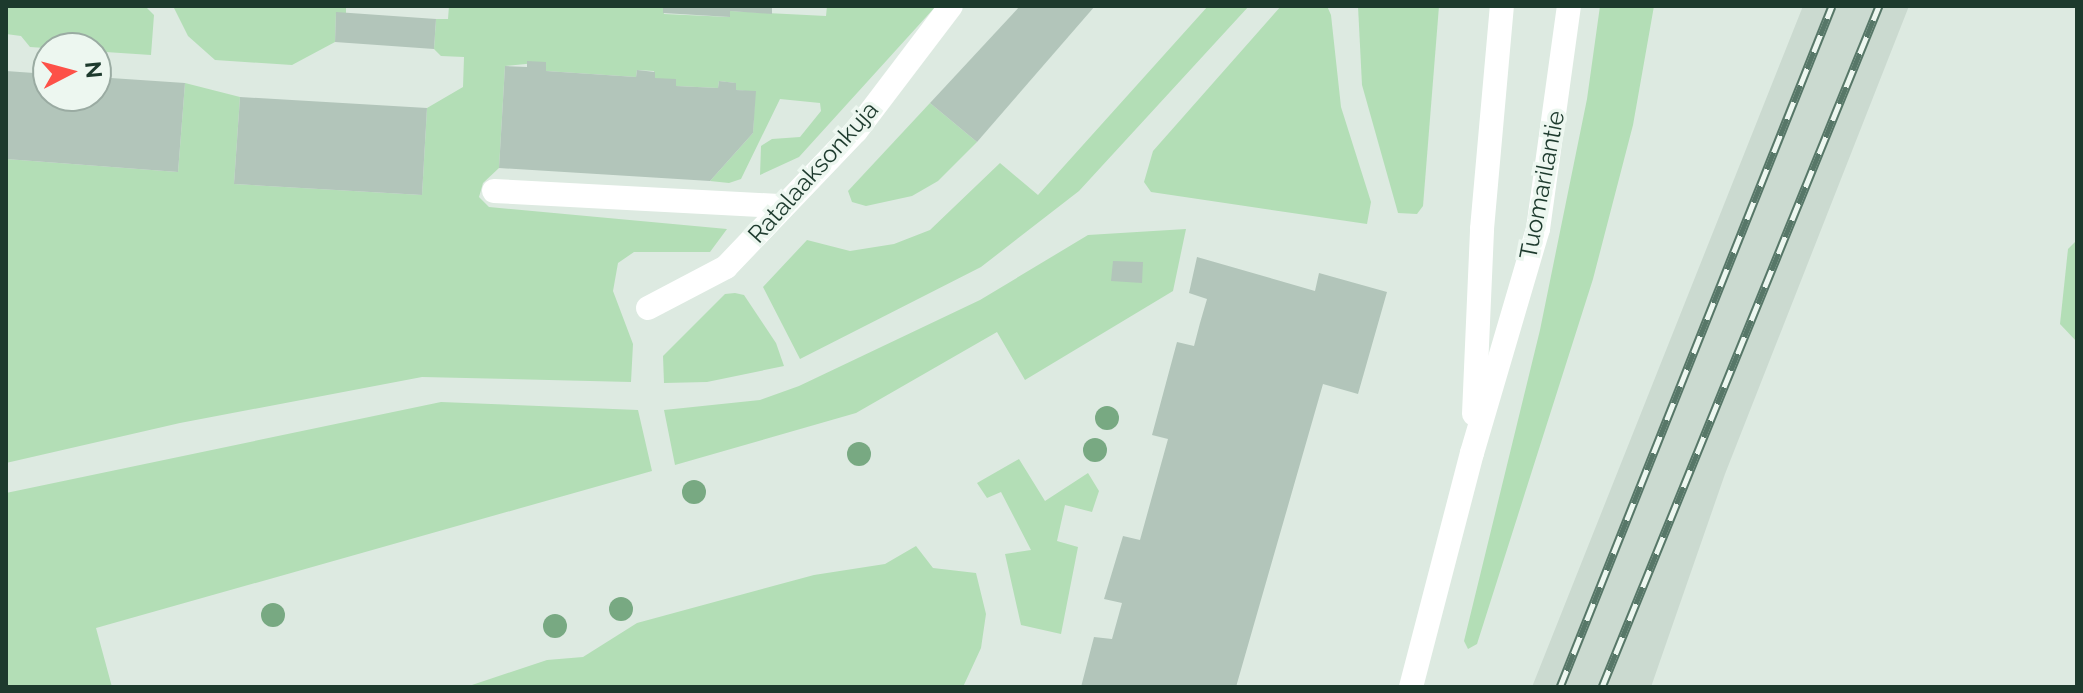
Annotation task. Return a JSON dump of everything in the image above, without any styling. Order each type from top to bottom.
[{"type":"main road","name":"Ratalaaksonkuja","points":[[648,308],[726,267],[856,131],[951,6]]},
{"type":"main road","name":"Tuomarilantie","points":[[1472,453],[1482,229],[1502,6]]},
{"type":"main road","name":"Tuomarilantie","points":[[1411,687],[1472,453],[1538,229],[1569,6]]},
{"type":"main road","points":[[494,191],[783,206]]},
{"type":"shaded area","points":[[1803,6],[1909,6],[1725,474],[1651,687],[1532,687]]},
{"type":"green space","points":[[6,6],[145,6],[154,15],[151,55],[112,52],[112,32],[32,32],[32,47],[21,36],[6,34]]},
{"type":"green space","points":[[173,6],[346,6],[346,13],[336,13],[335,42],[292,65],[215,60],[188,36]]},
{"type":"green space","points":[[449,6],[649,6],[663,7],[664,14],[729,17],[730,11],[826,16],[827,6],[936,6],[799,157],[760,175],[761,146],[772,139],[800,137],[821,111],[820,103],[780,99],[741,179],[729,183],[710,181],[753,133],[755,92],[736,90],[735,83],[719,81],[718,88],[676,86],[655,78],[654,71],[637,70],[636,77],[546,71],[546,62],[505,66],[499,168],[483,183],[479,197],[489,207],[727,229],[710,252],[634,252],[618,263],[613,291],[633,344],[631,382],[422,377],[180,423],[6,463],[6,159],[178,172],[185,83],[240,97],[234,184],[422,195],[427,108],[463,87],[464,57],[441,56],[434,49],[436,19],[448,19]]},
{"type":"green space","points":[[1208,6],[1249,6],[1079,191],[981,267],[800,359],[763,287],[807,240],[850,251],[894,244],[930,230],[1000,163],[1038,195]]},
{"type":"green space","points":[[1281,6],[1327,6],[1331,15],[1341,107],[1371,202],[1367,224],[1151,192],[1144,182],[1153,151]]},
{"type":"green space","points":[[1358,6],[1439,6],[1423,206],[1417,214],[1398,213],[1362,85]]},
{"type":"green space","points":[[1600,6],[1654,6],[1633,125],[1593,279],[1477,644],[1468,649],[1464,641],[1540,330],[1587,99]]},
{"type":"green space","points":[[930,103],[977,142],[938,181],[912,196],[866,206],[852,202],[848,191]]},
{"type":"green space","points":[[1186,229],[1173,291],[1025,380],[997,332],[856,413],[675,465],[664,410],[760,400],[799,386],[980,300],[1088,235]]},
{"type":"green space","points":[[2077,240],[2077,342],[2060,324],[2068,249]]},
{"type":"green space","points":[[725,294],[744,295],[776,343],[784,366],[707,382],[664,383],[663,356]]},
{"type":"green space","points":[[441,402],[638,410],[652,471],[96,628],[112,687],[6,687],[6,493]]},
{"type":"green space","points":[[1019,459],[1045,501],[1088,473],[1099,491],[1092,512],[1065,505],[1057,541],[1078,547],[1061,634],[1021,625],[1005,554],[1031,550],[1001,492],[987,498],[977,483]]},
{"type":"green space","points":[[916,546],[933,568],[976,573],[986,614],[981,648],[963,687],[466,687],[547,660],[583,657],[637,623],[814,575],[885,564]]},
{"type":"building","points":[[663,6],[772,6],[772,14],[730,11],[730,17],[663,13]]},
{"type":"building","points":[[1020,6],[1095,6],[977,142],[930,103]]},
{"type":"building","points":[[336,12],[436,19],[434,49],[335,42]]},
{"type":"building","points":[[527,61],[546,62],[546,71],[636,77],[637,70],[655,72],[655,78],[676,79],[676,86],[718,88],[719,81],[736,83],[736,90],[756,91],[753,133],[710,181],[499,168],[505,66],[527,67]]},
{"type":"building","points":[[6,71],[32,73],[32,112],[112,112],[112,78],[185,83],[178,172],[6,159]]},
{"type":"building","points":[[240,97],[427,108],[422,195],[234,184]]},
{"type":"building","points":[[1197,257],[1315,291],[1319,273],[1387,292],[1358,394],[1323,384],[1236,687],[1081,687],[1094,637],[1112,639],[1122,603],[1104,599],[1123,536],[1140,540],[1168,439],[1152,435],[1177,342],[1194,346],[1207,299],[1189,293]]},
{"type":"building","points":[[1113,261],[1143,262],[1142,283],[1111,281]]},
{"type":"railway","points":[[1560,687],[1832,6]]},
{"type":"railway","points":[[1602,687],[1879,6]]}]
